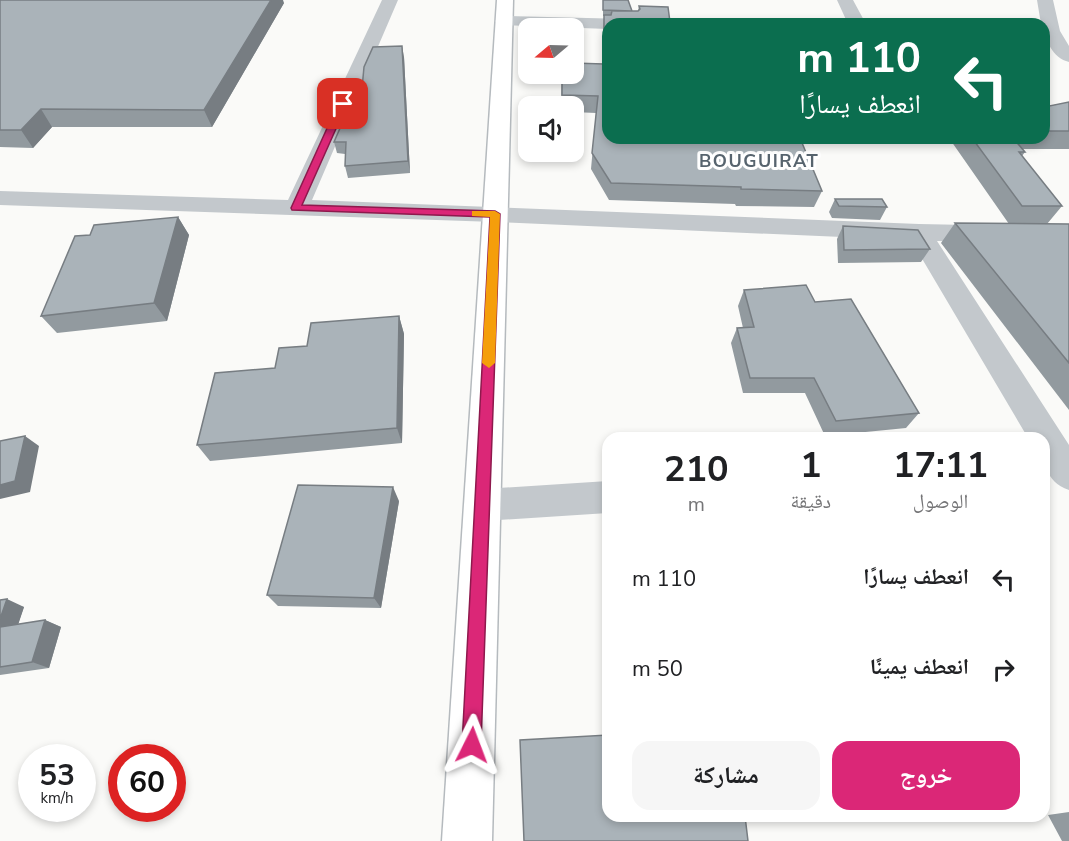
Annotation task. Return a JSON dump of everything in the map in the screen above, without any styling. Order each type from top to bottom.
[{"type":"main road","points":[[467,841],[505,10]]},
{"type":"street","points":[[296,208],[390,0]]},
{"type":"street","points":[[845,0],[854,18]]},
{"type":"street","points":[[1045,0],[1046,18]]},
{"type":"street","points":[[505,10],[602,21]]},
{"type":"street","points":[[1050,35],[1069,56]]},
{"type":"street","points":[[0,198],[495,214],[919,232],[1069,235]]},
{"type":"street","points":[[919,232],[1039,432]]},
{"type":"street","points":[[1050,451],[1061,469]]},
{"type":"street","points":[[483,506],[602,497]]},
{"type":"building","points":[[0,0],[271,0],[204,110],[41,109],[21,130],[0,130]]},
{"type":"building","points":[[603,0],[628,0],[632,11],[603,10]]},
{"type":"building","points":[[639,6],[668,7],[669,18],[604,18],[604,15],[611,15],[612,11],[638,11]]},
{"type":"building","points":[[402,46],[408,161],[345,166],[346,142],[334,142],[348,110],[360,110],[364,67],[373,47]]},
{"type":"building","points":[[584,63],[602,64],[602,144],[802,144],[822,191],[611,183],[592,153],[598,96],[562,95],[562,84],[584,84]]},
{"type":"building","points":[[1069,102],[1069,131],[1050,131],[1050,106]]},
{"type":"building","points":[[976,144],[1018,144],[1025,152],[1019,152],[1062,206],[1022,206]]},
{"type":"building","points":[[835,199],[882,199],[887,207],[839,206]]},
{"type":"building","points":[[178,217],[154,303],[41,316],[75,236],[90,235],[94,225]]},
{"type":"building","points":[[955,223],[1069,224],[1069,363]]},
{"type":"building","points":[[843,226],[918,230],[930,249],[844,250]]},
{"type":"building","points":[[806,285],[815,302],[851,299],[919,413],[836,421],[814,378],[750,378],[737,328],[754,327],[744,290]]},
{"type":"building","points":[[399,316],[397,428],[197,445],[215,373],[275,368],[279,348],[307,346],[311,323]]},
{"type":"building","points":[[25,436],[15,481],[0,485],[0,441]]},
{"type":"building","points":[[298,485],[393,487],[374,598],[267,595]]},
{"type":"building","points":[[7,599],[0,619],[0,600]]},
{"type":"building","points":[[45,620],[32,662],[0,667],[0,627]]},
{"type":"building","points":[[602,735],[602,822],[746,822],[748,841],[524,841],[520,740]]},
{"type":"slow traffic","points":[[476,214],[495,214],[489,363]]},
{"type":"district","name":"BOUGUIRAT","points":[[759,161]]},
{"type":"route","points":[[343,104],[296,208],[495,214],[472,745]]}]
